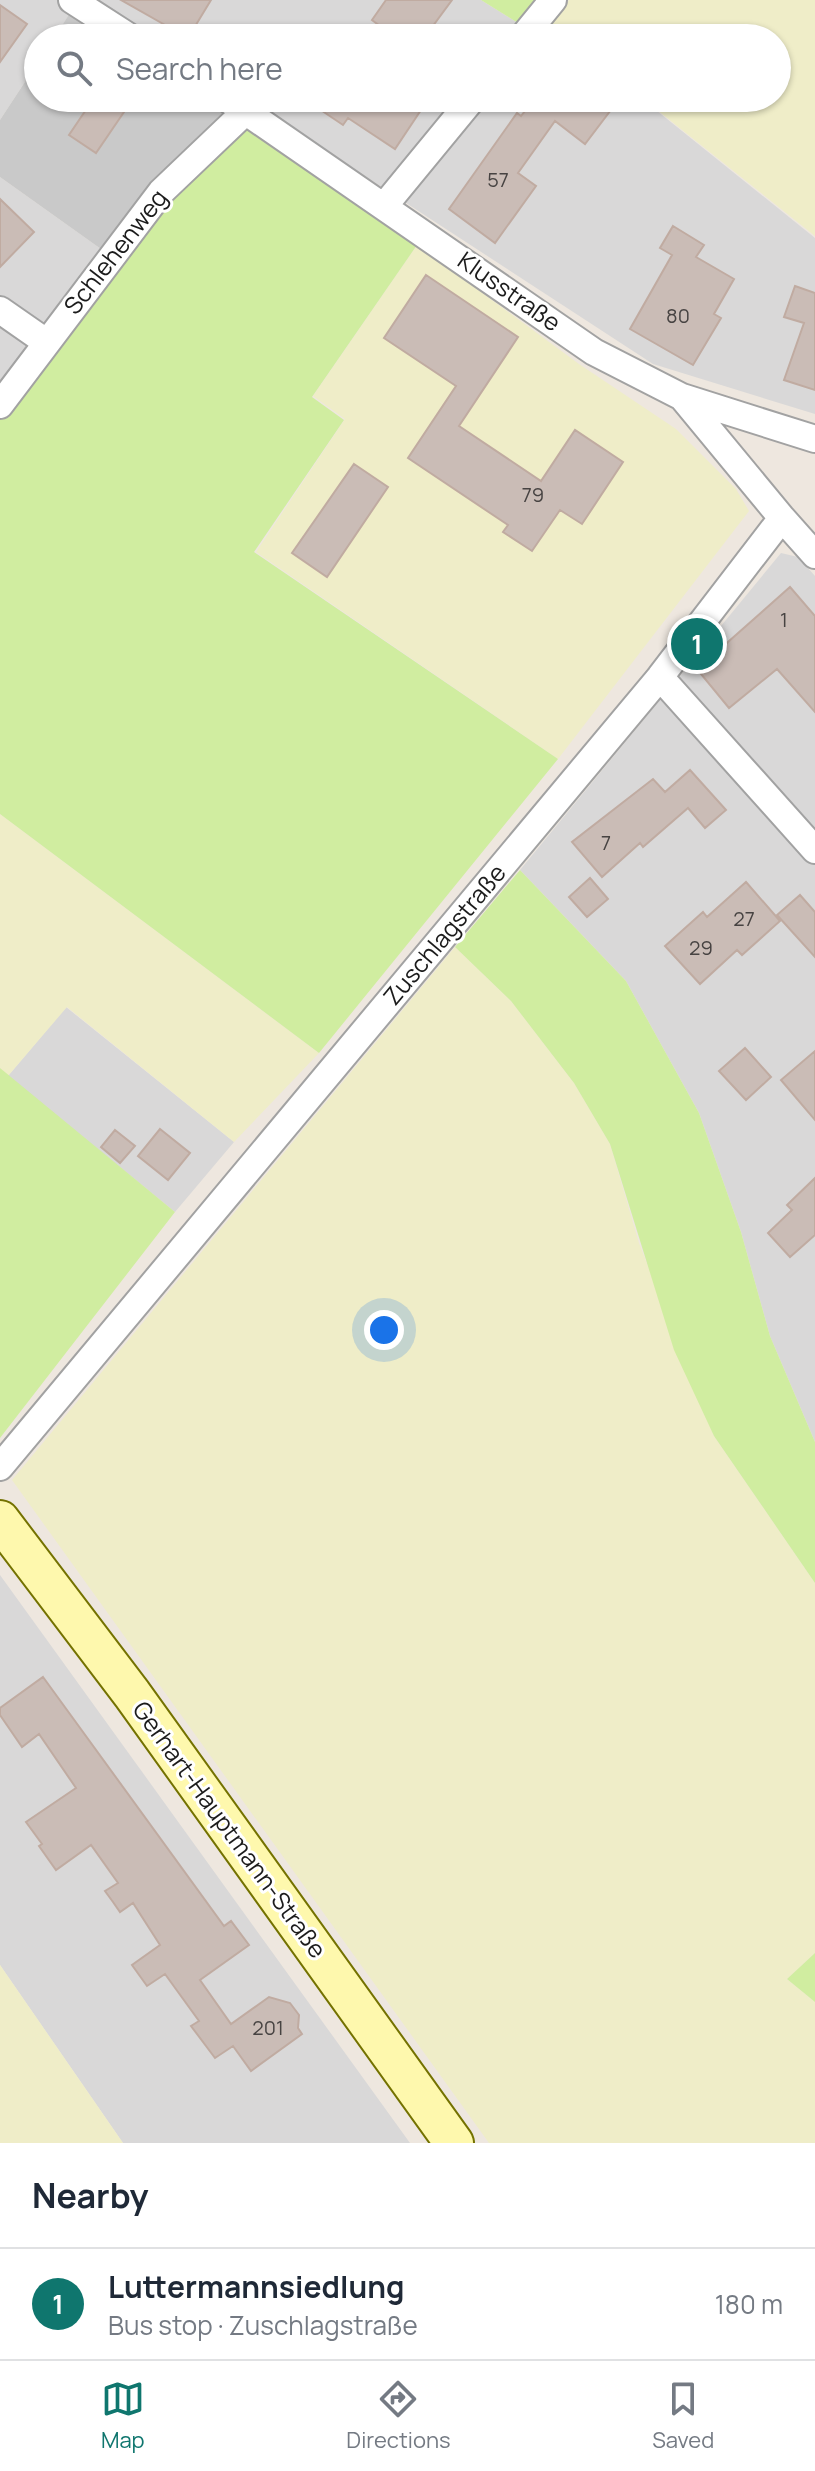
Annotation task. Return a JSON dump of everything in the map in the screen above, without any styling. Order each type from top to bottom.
[{"type":"street","points":[[72,0],[109,24]]},
{"type":"street","points":[[533,24],[553,0]]},
{"type":"street","name":"Schlehenweg","points":[[0,405],[161,192],[229,112]]},
{"type":"street","name":"Klusstraße","points":[[248,112],[594,352],[682,397],[815,439]]},
{"type":"street","points":[[385,205],[461,112]]},
{"type":"street","points":[[0,310],[46,342]]},
{"type":"street","points":[[682,397],[815,555]]},
{"type":"street","name":"Zuschlagstraße","points":[[0,1467],[660,677],[782,518]]},
{"type":"street","points":[[660,677],[815,850]]},
{"type":"street","name":"Gerhart-Hauptmann-Straße","points":[[0,1520],[132,1694],[454,2143]]},
{"type":"shaded area","points":[[0,0],[79,0],[63,24],[24,24],[24,83],[0,120]]},
{"type":"shaded area","points":[[97,0],[481,0],[518,23],[549,24],[133,24]]},
{"type":"shaded area","points":[[569,0],[815,0],[815,236],[660,112],[791,112],[791,24],[549,24]]},
{"type":"shaded area","points":[[72,10],[94,24],[63,24]]},
{"type":"shaded area","points":[[24,83],[24,112],[230,112],[155,184],[101,249],[0,177],[0,120]]},
{"type":"shaded area","points":[[266,112],[658,112],[815,238],[815,414],[653,364]]},
{"type":"shaded area","points":[[0,177],[101,249],[0,390]]},
{"type":"shaded area","points":[[417,245],[579,364],[676,429],[736,489],[749,511],[558,759],[256,552],[345,419],[313,396]]},
{"type":"shaded area","points":[[781,553],[798,557],[815,576],[815,1442],[770,1336],[741,1232],[699,1113],[626,981],[520,870]]},
{"type":"shaded area","points":[[0,814],[319,1053],[234,1142],[67,1007],[8,1076],[0,1068]]},
{"type":"shaded area","points":[[455,947],[511,1001],[574,1083],[610,1144],[639,1243],[714,1436],[815,1583],[815,1953],[787,1979],[815,2002],[815,2143],[489,2143],[12,1480]]},
{"type":"shaded area","points":[[66,1007],[234,1142],[175,1212],[8,1076]]},
{"type":"shaded area","points":[[0,1575],[410,2143],[123,2143],[0,1965]]},
{"type":"shaded area","points":[[0,1965],[123,2143],[0,2143]]},
{"type":"green space","points":[[481,0],[537,0],[518,23]]},
{"type":"green space","points":[[247,124],[417,245],[312,397],[344,420],[254,552],[558,759],[319,1053],[0,814],[0,419],[168,197]]},
{"type":"green space","points":[[520,870],[626,981],[699,1113],[741,1232],[770,1336],[815,1442],[815,1583],[714,1436],[674,1350],[610,1144],[574,1083],[511,1001],[455,947]]},
{"type":"green space","points":[[0,1068],[175,1212],[0,1438]]},
{"type":"green space","points":[[815,1953],[815,2002],[787,1979]]},
{"type":"building","points":[[121,0],[211,0],[196,24],[163,24]]},
{"type":"building","points":[[386,0],[452,0],[434,24],[377,24],[372,20]]},
{"type":"building","points":[[0,5],[27,24],[24,24],[0,62]]},
{"type":"building","points":[[85,112],[124,112],[96,153],[69,135]]},
{"type":"building","points":[[324,112],[420,112],[395,149],[348,118],[343,125]]},
{"type":"building","points":[[524,112],[609,112],[585,144],[555,121],[518,173],[536,186],[495,243],[449,209],[517,113],[521,116]]},
{"type":"building","points":[[0,199],[34,232],[0,267]]},
{"type":"building","points":[[673,226],[704,245],[696,257],[734,279],[714,314],[721,318],[693,365],[630,329],[672,255],[660,248]]},
{"type":"building","points":[[426,275],[518,337],[459,426],[541,481],[575,430],[623,462],[582,524],[560,510],[532,551],[503,532],[508,525],[408,458],[456,386],[384,338]]},
{"type":"building","points":[[795,286],[815,293],[815,390],[784,380],[804,323],[784,317]]},
{"type":"building","points":[[354,464],[388,487],[327,577],[292,553]]},
{"type":"building","points":[[790,587],[815,616],[815,712],[777,669],[729,708],[701,674],[728,642]]},
{"type":"building","points":[[690,770],[726,810],[705,828],[688,808],[643,847],[640,843],[602,877],[572,842],[653,779],[665,792]]},
{"type":"building","points":[[590,878],[608,899],[587,917],[569,897]]},
{"type":"building","points":[[746,882],[780,921],[742,955],[737,950],[700,984],[665,946],[703,912],[707,917]]},
{"type":"building","points":[[800,895],[815,912],[815,957],[777,915]]},
{"type":"building","points":[[745,1048],[771,1077],[746,1100],[719,1071]]},
{"type":"building","points":[[815,1051],[815,1120],[781,1080]]},
{"type":"building","points":[[160,1129],[190,1153],[168,1180],[138,1156]]},
{"type":"building","points":[[115,1130],[135,1146],[120,1163],[101,1147]]},
{"type":"building","points":[[815,1178],[815,1235],[790,1257],[768,1233],[792,1210],[787,1205]]},
{"type":"building","points":[[43,1677],[224,1926],[231,1921],[249,1945],[200,1980],[231,2024],[269,1997],[290,2003],[299,2015],[298,2028],[302,2034],[251,2071],[233,2046],[215,2058],[191,2026],[199,2021],[165,1974],[147,1986],[132,1965],[160,1945],[133,1903],[120,1912],[105,1891],[118,1883],[91,1845],[56,1870],[26,1822],[76,1788],[39,1734],[22,1747],[0,1715],[0,1708]]},
{"type":"place","name":"Luttermannsiedlung","points":[[697,644]]}]
